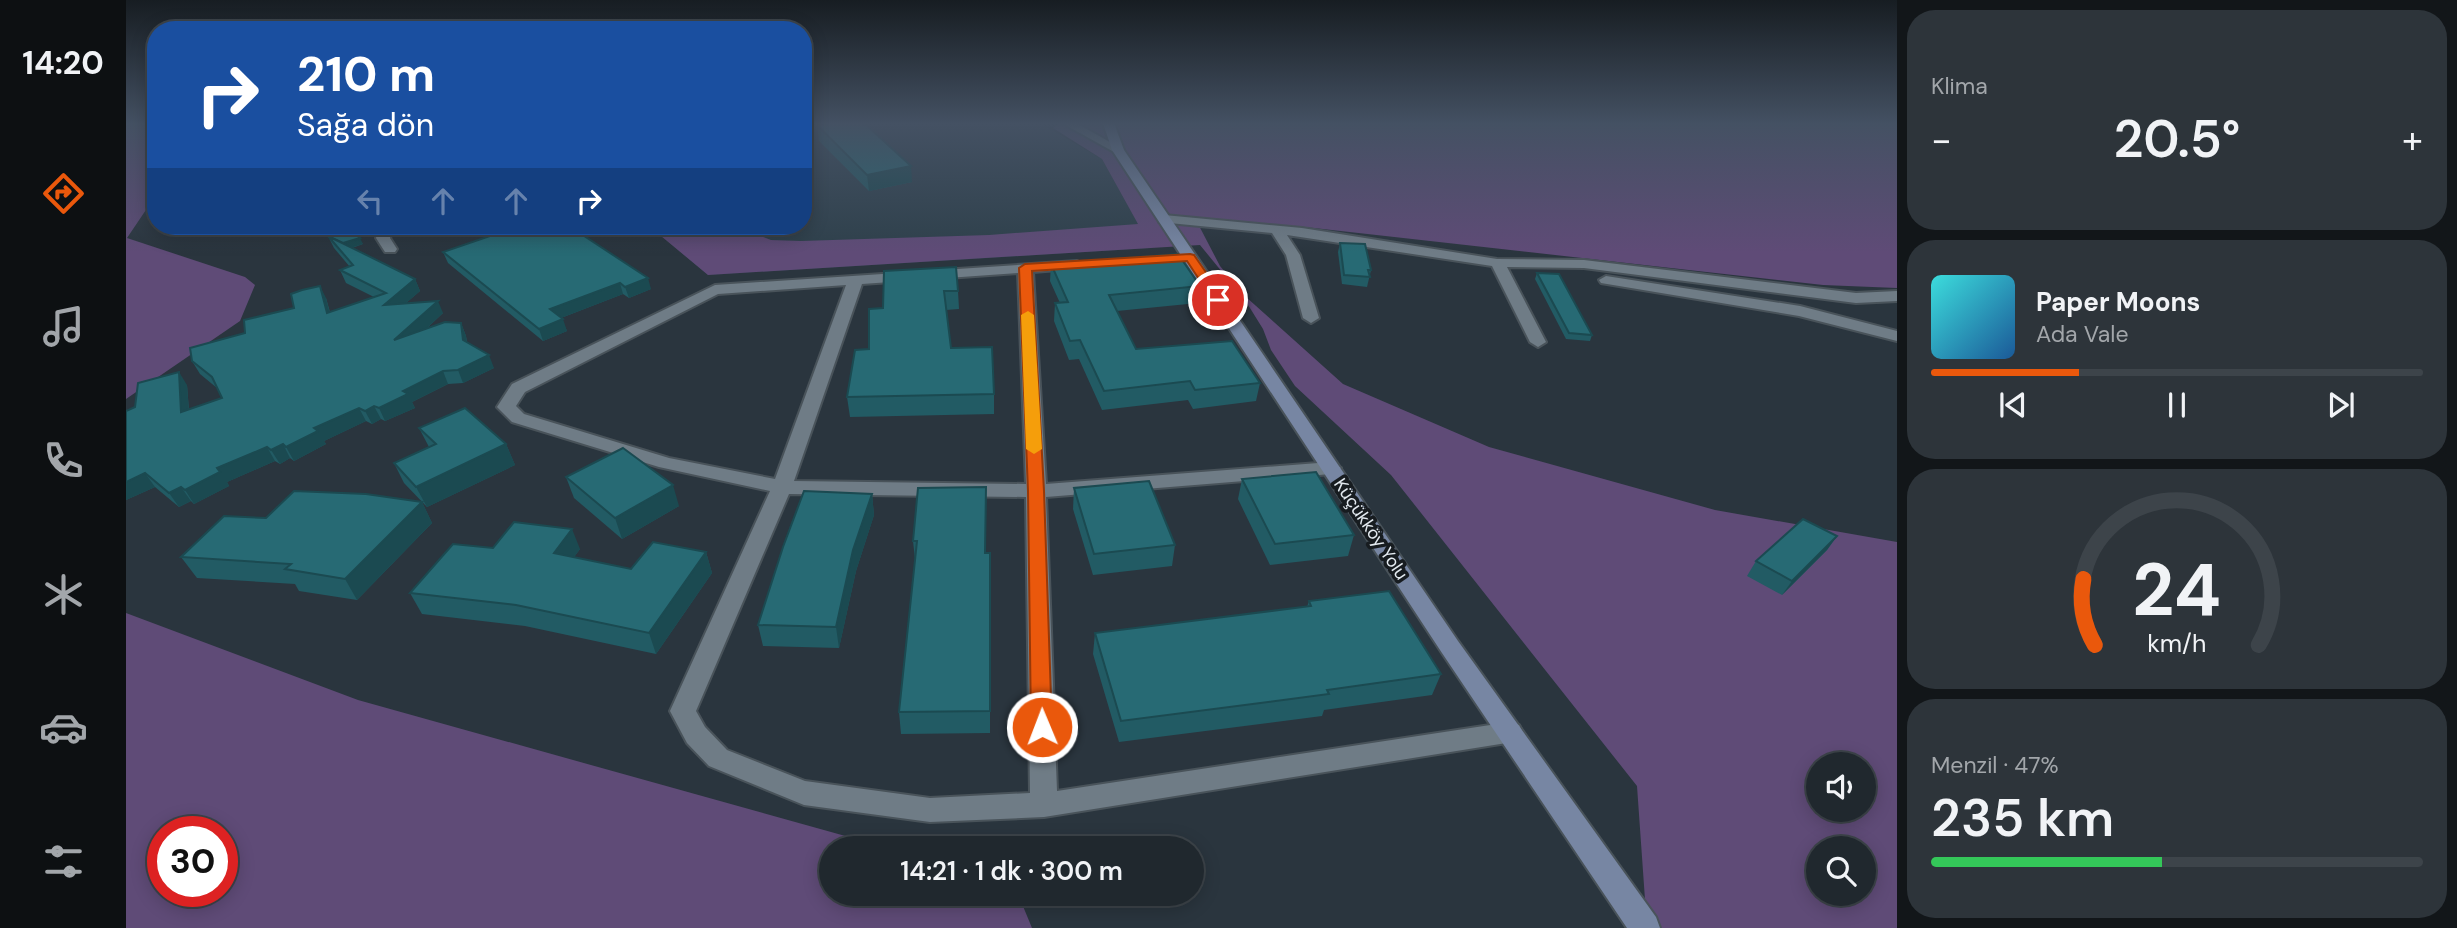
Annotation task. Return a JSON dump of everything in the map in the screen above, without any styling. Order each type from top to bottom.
[{"type":"main road","name":"Küçükköy Yolu","points":[[1129,166],[1510,733],[1645,928]]},
{"type":"street","points":[[1164,219],[1277,230],[1497,263],[1584,264],[1856,298],[1897,296]]},
{"type":"street","points":[[1277,230],[1293,255],[1311,318]]},
{"type":"street","points":[[384,235],[390,249]]},
{"type":"street","points":[[1163,259],[1190,258]]},
{"type":"street","points":[[1497,263],[1538,342]]},
{"type":"street","points":[[1094,264],[715,290],[518,388],[506,407],[518,418],[666,463],[782,487],[1036,491],[1331,468]]},
{"type":"street","points":[[1540,264],[1609,281],[1800,311],[1897,336]]},
{"type":"street","points":[[1025,268],[1036,491],[1044,805]]},
{"type":"street","points":[[856,279],[782,487],[683,711],[696,735],[718,758],[804,793],[930,810],[1044,805],[1510,733]]},
{"type":"shaded area","points":[[126,166],[147,166],[147,208],[127,238],[245,277],[255,285],[240,321],[126,399]]},
{"type":"shaded area","points":[[812,166],[1106,166],[1152,248],[708,275],[660,235],[812,235]]},
{"type":"shaded area","points":[[1106,166],[1897,166],[1897,288],[1823,285],[1305,227],[1195,218],[1220,266],[1246,297],[1343,384],[1489,447],[1715,510],[1897,542],[1897,928],[1647,928],[1637,786],[1391,475],[1295,386],[1271,350],[1263,329],[1245,300],[1200,245],[708,275],[660,235],[758,235],[771,240],[801,241],[989,235],[1138,224]]},
{"type":"shaded area","points":[[126,613],[358,700],[845,836],[819,836],[819,906],[1023,906],[1032,928],[126,928]]},
{"type":"building","points":[[858,166],[910,166],[867,175]]},
{"type":"building","points":[[329,235],[356,235],[360,238],[343,243]]},
{"type":"building","points":[[583,235],[648,278],[625,287],[620,283],[550,309],[563,319],[539,329],[443,252],[490,236]]},
{"type":"building","points":[[328,236],[415,279],[384,305],[438,301],[394,340],[445,322],[461,323],[463,340],[489,355],[458,370],[443,371],[403,391],[408,394],[379,408],[374,406],[365,411],[359,408],[314,428],[318,431],[286,447],[283,444],[271,450],[267,447],[217,468],[220,472],[185,490],[181,487],[169,493],[145,473],[126,482],[126,411],[135,407],[138,383],[179,372],[181,412],[222,398],[212,377],[192,361],[190,348],[245,333],[244,320],[294,308],[291,294],[302,290],[320,286],[327,313],[386,293],[340,270],[353,265]]},
{"type":"building","points":[[1340,243],[1365,244],[1370,277],[1344,275]]},
{"type":"building","points":[[1178,254],[1200,286],[1109,295],[1136,349],[1232,341],[1260,383],[1195,390],[1190,381],[1104,391],[1080,340],[1070,341],[1055,303],[1068,302],[1051,264]]},
{"type":"building","points":[[956,267],[958,291],[944,291],[951,348],[992,347],[994,394],[847,397],[855,350],[869,349],[869,309],[883,308],[884,271]]},
{"type":"building","points":[[1537,273],[1559,274],[1592,335],[1569,333]]},
{"type":"building","points":[[465,408],[506,444],[416,487],[394,463],[436,444],[419,428]]},
{"type":"building","points":[[623,448],[673,485],[615,518],[566,477]]},
{"type":"building","points":[[1316,472],[1354,535],[1275,544],[1242,479]]},
{"type":"building","points":[[1149,481],[1175,545],[1094,554],[1074,488]]},
{"type":"building","points":[[986,487],[985,553],[990,553],[990,711],[899,712],[917,541],[913,541],[918,488]]},
{"type":"building","points":[[294,491],[366,494],[422,502],[345,579],[285,569],[291,564],[181,557],[224,516],[266,518]]},
{"type":"building","points":[[804,491],[872,494],[853,550],[836,627],[758,625],[783,547]]},
{"type":"building","points":[[1803,519],[1837,536],[1792,581],[1756,561]]},
{"type":"building","points":[[514,522],[572,529],[554,553],[631,569],[653,542],[706,552],[649,633],[516,605],[410,593],[453,544],[493,548]]},
{"type":"building","points":[[1389,591],[1441,674],[1327,690],[1329,694],[1121,721],[1095,633],[1311,606],[1309,601]]},
{"type":"slow traffic","points":[[1028,315],[1034,449]]},
{"type":"route","points":[[1042,727],[1036,491],[1025,268],[1190,258],[1218,300]]}]
